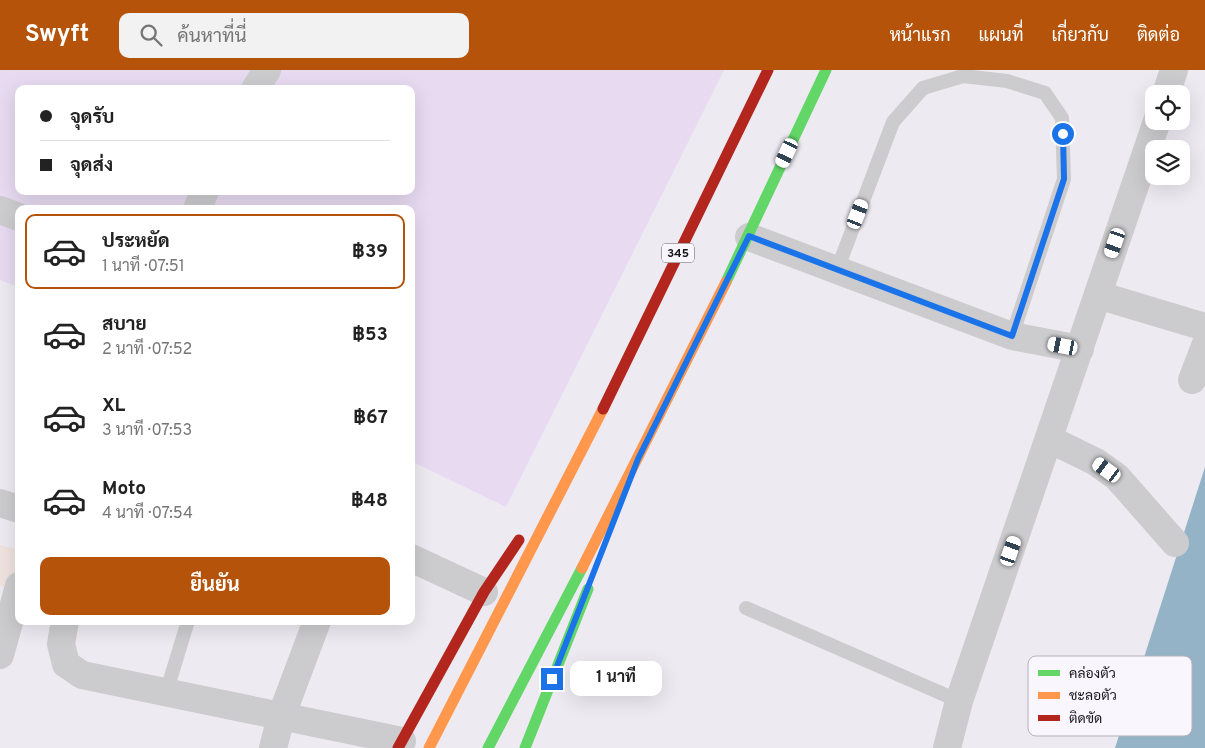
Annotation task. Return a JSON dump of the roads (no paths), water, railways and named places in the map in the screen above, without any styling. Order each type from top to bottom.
[{"type":"main road","name":"345","points":[[429,748],[589,437],[768,70]]},
{"type":"main road","points":[[488,748],[638,459],[749,236],[826,70]]},
{"type":"main road","points":[[400,745],[484,592],[589,437]]},
{"type":"main road","points":[[599,560],[638,459]]},
{"type":"main road","points":[[529,741],[592,578]]},
{"type":"street","points":[[258,85],[267,70]]},
{"type":"street","points":[[1169,85],[1174,70]]},
{"type":"street","points":[[947,748],[959,701],[1154,130]]},
{"type":"street","points":[[0,210],[15,216]]},
{"type":"street","points":[[749,236],[1012,336],[1080,349]]},
{"type":"street","points":[[1098,295],[1205,327]]},
{"type":"street","points":[[1192,380],[1205,346]]},
{"type":"street","points":[[1049,439],[1096,462],[1117,477],[1175,543]]},
{"type":"street","points":[[415,560],[484,592]]},
{"type":"street","points":[[0,655],[15,601]]},
{"type":"street","points":[[64,625],[61,644],[66,664],[82,675],[281,717],[400,745]]},
{"type":"street","points":[[273,748],[281,717],[316,625]]},
{"type":"lane","points":[[837,270],[893,122],[923,88],[963,76],[1007,82],[1045,93],[1062,118],[1064,179],[1012,336]]},
{"type":"lane","points":[[746,608],[959,701]]},
{"type":"lane","points":[[166,692],[187,625]]},
{"type":"water","points":[[1205,467],[1205,748],[1115,748],[1119,736],[1192,736],[1192,656],[1144,656]]}]
